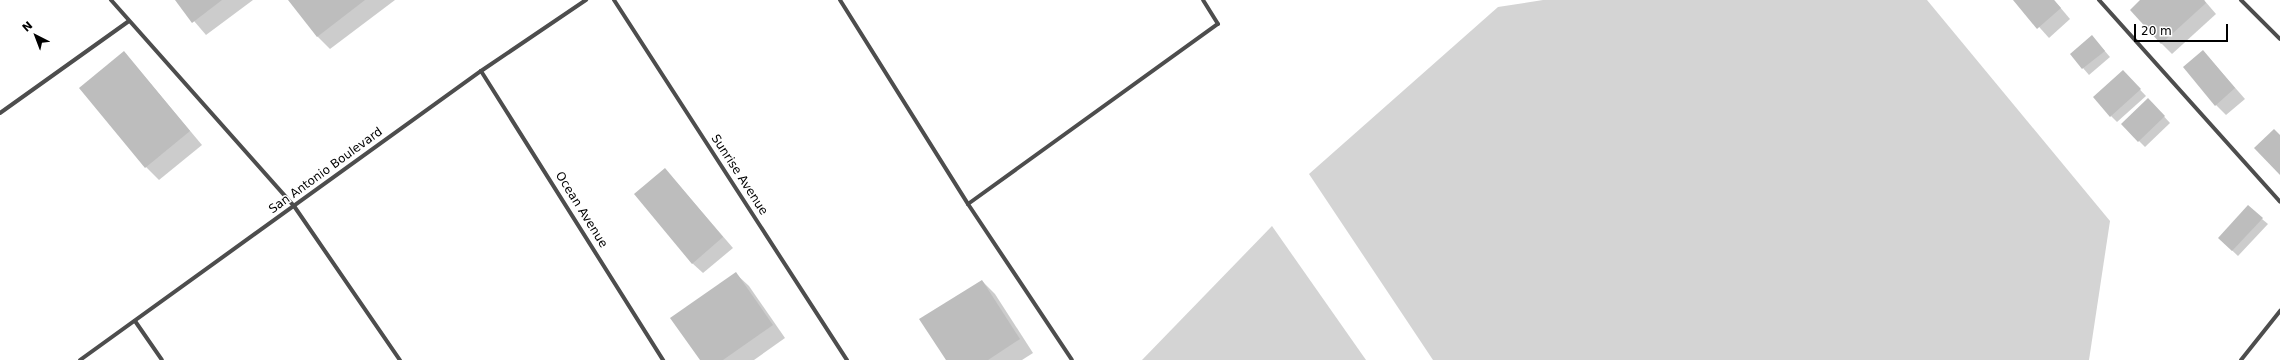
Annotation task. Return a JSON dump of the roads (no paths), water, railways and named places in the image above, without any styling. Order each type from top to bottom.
[{"type":"street","points":[[111,0],[294,206],[400,360]]},
{"type":"street","name":"San Antonio Boulevard","points":[[80,360],[135,322],[481,71],[586,0]]},
{"type":"street","name":"Sunrise Avenue","points":[[614,0],[847,360]]},
{"type":"street","points":[[840,0],[968,204],[1072,360]]},
{"type":"street","points":[[968,204],[1218,24],[1203,0]]},
{"type":"street","points":[[2099,0],[2280,202]]},
{"type":"street","points":[[2241,0],[2280,39]]},
{"type":"street","points":[[0,113],[129,21]]},
{"type":"street","name":"Ocean Avenue","points":[[481,71],[663,360]]},
{"type":"street","points":[[2241,360],[2280,311]]},
{"type":"street","points":[[135,322],[162,360]]}]
